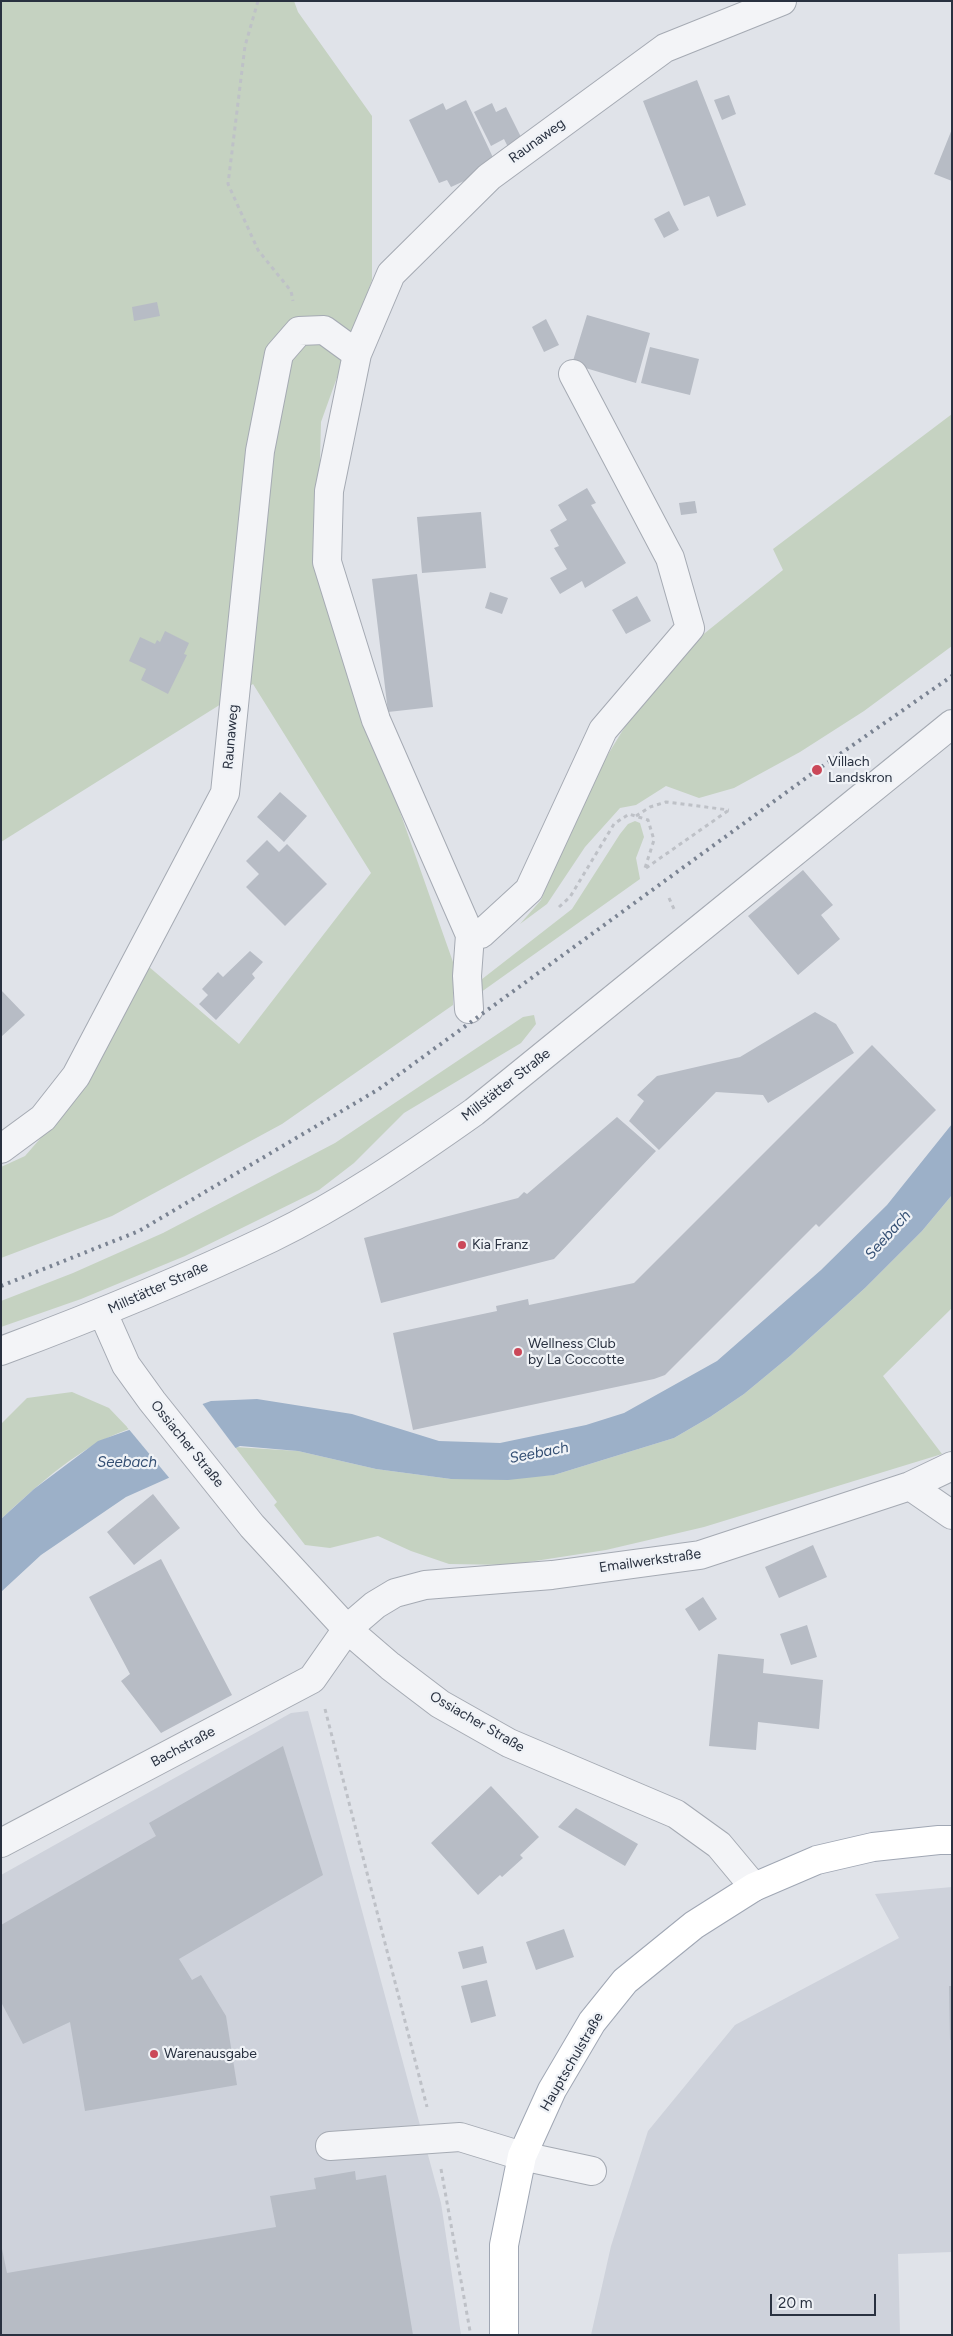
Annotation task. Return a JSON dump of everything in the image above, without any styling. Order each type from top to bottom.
[{"type":"main road","points":[[754,1887],[817,1860],[873,1847],[952,1840]]},
{"type":"main road","name":"Hauptschulstraße","points":[[504,2335],[504,2245],[522,2156],[552,2090],[606,2004],[625,1981],[694,1925],[754,1887]]},
{"type":"street","name":"Raunaweg","points":[[469,1009],[467,976],[470,935],[376,720],[327,562],[329,491],[356,354],[391,274],[489,177],[665,48],[782,1]]},
{"type":"street","points":[[299,331],[324,330],[356,354]]},
{"type":"street","name":"Raunaweg","points":[[1,1149],[43,1118],[76,1076],[225,793],[260,450],[279,354],[299,331]]},
{"type":"street","points":[[470,935],[481,934],[529,890],[603,730],[690,628],[670,558],[573,374]]},
{"type":"street","name":"Millstätter Straße","points":[[1,1351],[103,1313],[272,1238],[331,1206],[402,1162],[474,1112],[952,724]]},
{"type":"street","name":"Ossiacher Straße","points":[[103,1313],[126,1365],[152,1400],[252,1526],[347,1630],[440,1704],[509,1743],[676,1814],[718,1845],[754,1887]]},
{"type":"street","name":"Emailwerkstraße","points":[[347,1630],[375,1605],[395,1594],[425,1586],[552,1575],[700,1555],[910,1486],[952,1466]]},
{"type":"street","points":[[910,1486],[952,1515]]},
{"type":"street","name":"Bachstraße","points":[[1,1843],[312,1679],[347,1630]]},
{"type":"street","points":[[330,2146],[460,2137],[522,2156],[592,2171]]},
{"type":"path","points":[[258,1],[245,46],[228,184],[258,250],[291,292],[299,331]]},
{"type":"path","points":[[556,910],[570,897],[614,824],[629,814],[648,820],[654,840],[645,868],[729,810],[666,802],[650,807],[636,816]]},
{"type":"path","points":[[312,1679],[322,1698],[435,2139],[470,2335]]},
{"type":"shaded area","points":[[308,1711],[441,2203],[461,2335],[1,2335],[1,1875],[291,1713]]},
{"type":"shaded area","points":[[952,1887],[952,2252],[898,2254],[900,2335],[591,2335],[611,2246],[648,2131],[735,2025],[899,1938],[875,1894]]},
{"type":"green space","points":[[1,1],[294,1],[298,12],[372,116],[372,280],[321,422],[317,577],[453,962],[453,1005],[282,1124],[112,1216],[1,1258],[1,1167],[25,1156],[72,1102],[148,966],[239,1044],[371,873],[253,684],[1,842]]},
{"type":"green space","points":[[952,414],[952,646],[864,711],[800,752],[734,788],[699,798],[666,786],[636,805],[620,808],[585,847],[547,904],[520,924],[541,900],[582,797],[629,720],[700,637],[783,570],[773,549]]},
{"type":"green space","points":[[635,821],[640,823],[644,837],[636,858],[640,879],[477,995],[477,983],[572,909],[620,834],[628,824]]},
{"type":"green space","points":[[534,1015],[536,1024],[521,1043],[404,1113],[354,1163],[319,1190],[185,1256],[81,1299],[1,1327],[1,1301],[73,1273],[163,1233],[335,1143],[523,1017]]},
{"type":"green space","points":[[952,1195],[952,1308],[883,1376],[942,1454],[704,1527],[606,1550],[509,1565],[449,1564],[411,1551],[378,1536],[330,1548],[305,1545],[274,1505],[277,1502],[235,1447],[298,1451],[376,1469],[451,1479],[554,1475],[674,1438],[744,1394],[790,1356],[865,1288],[922,1231]]},
{"type":"green space","points":[[72,1392],[109,1408],[129,1429],[94,1445],[61,1467],[1,1519],[1,1424],[27,1398]]},
{"type":"water","name":"Seebach","points":[[952,1124],[952,1195],[922,1231],[865,1288],[790,1356],[744,1394],[674,1438],[554,1475],[508,1480],[451,1479],[376,1469],[298,1451],[240,1446],[126,1497],[41,1555],[1,1592],[1,1519],[34,1489],[98,1441],[211,1401],[257,1399],[352,1414],[439,1441],[500,1443],[586,1425],[624,1413],[717,1361],[821,1270],[887,1205]]},
{"type":"pier","points":[[201,1402],[237,1450],[171,1480],[127,1427]]},
{"type":"building","points":[[697,80],[746,205],[717,217],[709,196],[684,206],[643,101]]},
{"type":"building","points":[[729,95],[736,114],[722,120],[714,100]]},
{"type":"building","points":[[466,100],[497,166],[451,187],[447,180],[439,183],[409,120],[443,103],[446,110]]},
{"type":"building","points":[[492,103],[496,112],[506,107],[523,141],[509,149],[504,139],[491,146],[474,112]]},
{"type":"building","points":[[952,129],[952,181],[934,174]]},
{"type":"building","points":[[669,211],[679,230],[664,238],[654,219]]},
{"type":"building","points":[[157,302],[160,316],[134,321],[132,307]]},
{"type":"building","points":[[587,315],[650,333],[636,383],[572,364]]},
{"type":"building","points":[[546,319],[559,345],[544,352],[532,327]]},
{"type":"building","points":[[650,347],[699,359],[690,395],[641,383]]},
{"type":"building","points":[[587,488],[596,503],[591,505],[626,563],[585,588],[582,581],[560,594],[550,578],[567,569],[554,548],[559,546],[550,530],[567,520],[558,505]]},
{"type":"building","points":[[695,501],[697,513],[681,515],[679,503]]},
{"type":"building","points":[[481,512],[486,568],[422,573],[417,517]]},
{"type":"building","points":[[417,574],[433,707],[388,712],[372,579]]},
{"type":"building","points":[[490,592],[508,598],[502,614],[485,608]]},
{"type":"building","points":[[637,596],[651,621],[626,634],[612,610]]},
{"type":"building","points":[[165,631],[189,643],[184,654],[187,655],[168,694],[141,680],[146,669],[129,661],[140,637],[155,644],[157,640],[160,642]]},
{"type":"building","points":[[280,792],[307,816],[284,842],[257,817]]},
{"type":"building","points":[[267,840],[279,852],[287,844],[327,884],[285,926],[246,887],[259,874],[246,861]]},
{"type":"building","points":[[803,870],[833,905],[821,915],[840,939],[798,975],[748,916]]},
{"type":"building","points":[[250,951],[263,962],[252,974],[255,978],[216,1020],[199,1004],[208,995],[202,989],[218,972],[223,977]]},
{"type":"building","points":[[1,990],[25,1015],[1,1037]]},
{"type":"building","points":[[815,1012],[836,1024],[854,1053],[768,1103],[763,1095],[716,1092],[659,1150],[629,1121],[644,1101],[637,1095],[657,1076],[740,1057]]},
{"type":"building","points":[[872,1045],[936,1110],[819,1227],[816,1224],[665,1375],[654,1379],[413,1430],[393,1333],[497,1311],[496,1306],[528,1299],[529,1305],[634,1283]]},
{"type":"building","points":[[617,1117],[656,1151],[554,1259],[381,1303],[364,1238],[518,1198],[524,1192],[527,1194]]},
{"type":"building","points":[[153,1494],[180,1528],[134,1565],[107,1532]]},
{"type":"building","points":[[813,1545],[827,1577],[779,1598],[765,1567]]},
{"type":"building","points":[[161,1559],[232,1695],[161,1733],[121,1681],[130,1674],[89,1597]]},
{"type":"building","points":[[703,1597],[717,1619],[699,1631],[685,1609]]},
{"type":"building","points":[[807,1625],[817,1657],[791,1665],[780,1634]]},
{"type":"building","points":[[718,1654],[764,1659],[763,1673],[823,1680],[819,1729],[758,1722],[756,1750],[709,1746]]},
{"type":"building","points":[[283,1746],[323,1875],[179,1959],[192,1980],[201,1975],[226,2016],[237,2085],[85,2111],[70,2022],[23,2044],[1,2002],[1,1925],[156,1836],[149,1823]]},
{"type":"building","points":[[491,1786],[539,1837],[520,1855],[523,1858],[478,1895],[431,1843]]},
{"type":"building","points":[[576,1808],[638,1844],[625,1866],[558,1827]]},
{"type":"building","points":[[564,1929],[574,1957],[536,1970],[526,1942]]},
{"type":"building","points":[[483,1946],[487,1963],[463,1969],[458,1952]]},
{"type":"building","points":[[487,1980],[496,2016],[471,2023],[461,1986]]},
{"type":"building","points":[[949,1986],[952,1986],[952,2040],[950,2040]]},
{"type":"building","points":[[355,2171],[356,2180],[386,2175],[413,2335],[1,2335],[1,2244],[7,2273],[276,2227],[270,2196],[316,2189],[314,2178]]},
{"type":"railway","points":[[1,1286],[139,1231],[379,1089],[817,770],[952,676]]},
{"type":"place","name":"Villach Landskron","points":[[817,770]]},
{"type":"place","name":"Kia Franz","points":[[462,1245]]},
{"type":"place","name":"Wellness Club by La Coccotte","points":[[518,1352]]},
{"type":"place","name":"Warenausgabe","points":[[154,2054]]}]
